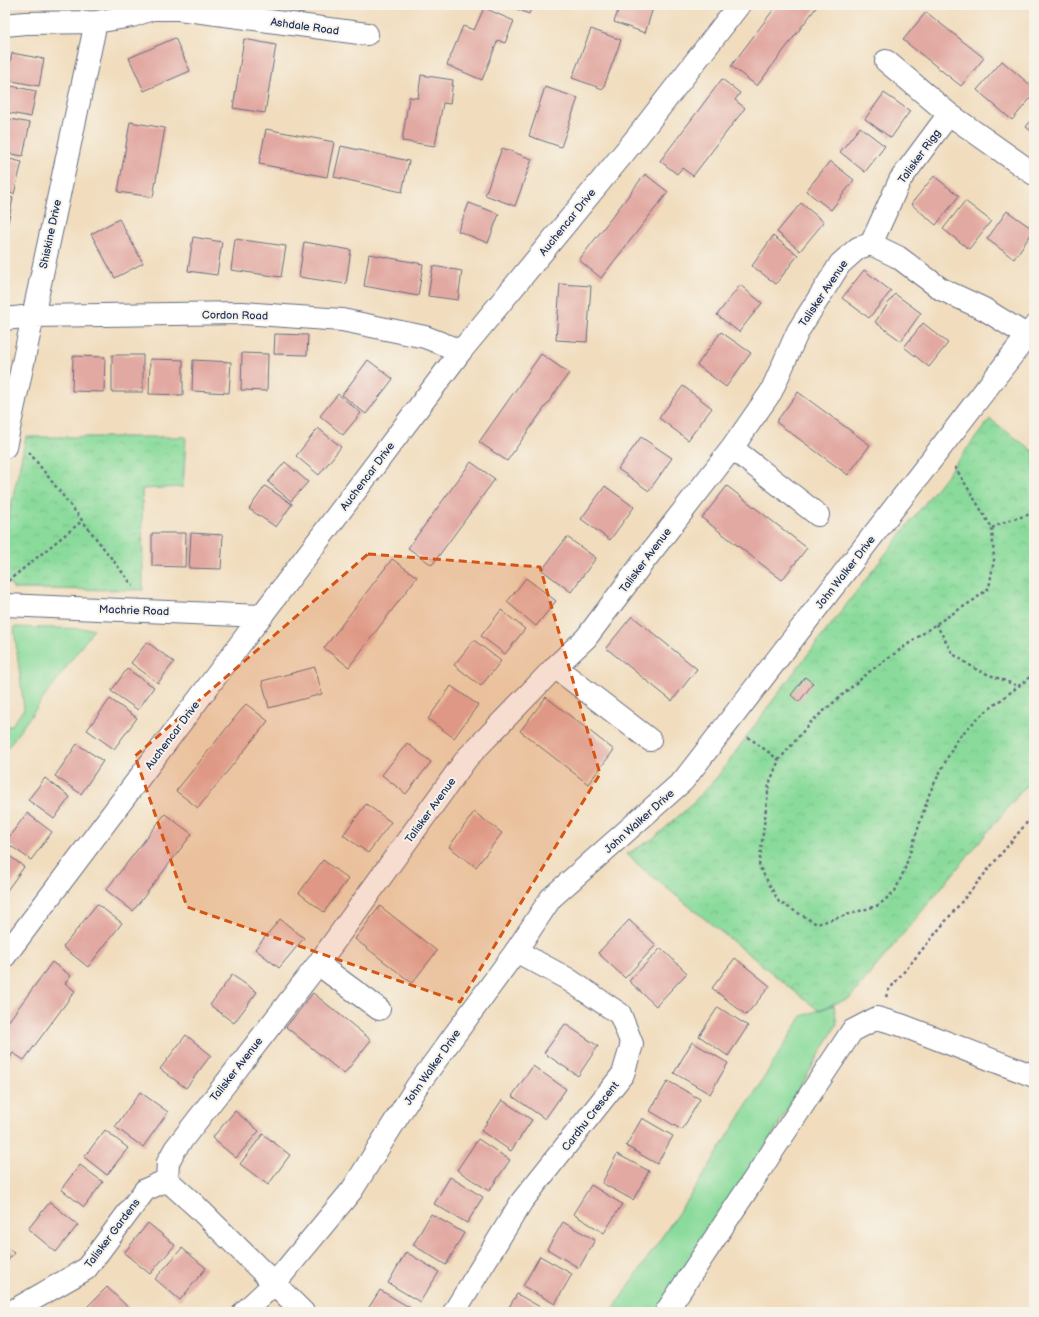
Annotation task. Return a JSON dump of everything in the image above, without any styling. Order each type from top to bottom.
[{"type":"street","name":"Auchencar Drive","points":[[5,956],[461,351],[637,136],[739,5]]},
{"type":"street","name":"Ashdale Road","points":[[5,25],[25,23],[96,22],[132,16],[152,9],[179,9],[367,34]]},
{"type":"street","name":"Shiskine Drive","points":[[6,443],[96,22]]},
{"type":"street","points":[[886,61],[950,114],[1034,174]]},
{"type":"street","name":"Talisker Rigg","points":[[871,244],[900,180],[950,114]]},
{"type":"street","points":[[871,244],[898,257],[941,289],[1032,334]]},
{"type":"street","name":"Talisker Avenue","points":[[167,1180],[168,1162],[175,1149],[318,964],[467,758],[555,667],[586,638],[649,554],[732,448],[771,392],[798,331],[840,264],[858,248],[871,244]]},
{"type":"street","name":"Cordon Road","points":[[5,319],[32,316],[242,313],[342,320],[425,338],[461,351]]},
{"type":"street","name":"John Walker Drive","points":[[244,1312],[275,1283],[352,1190],[417,1086],[516,951],[551,898],[683,781],[942,447],[1032,334]]},
{"type":"street","points":[[732,448],[818,515]]},
{"type":"street","name":"Machrie Road","points":[[5,605],[262,616]]},
{"type":"street","points":[[555,667],[650,740]]},
{"type":"street","name":"Cardhu Crescent","points":[[454,1312],[522,1201],[623,1074],[632,1044],[620,1014],[566,978],[516,951]]},
{"type":"street","points":[[318,964],[379,1009]]},
{"type":"street","points":[[666,1312],[852,1031],[877,1018],[901,1025],[1034,1076]]},
{"type":"street","points":[[167,1180],[196,1206],[303,1312]]},
{"type":"street","name":"Talisker Gardens","points":[[11,1312],[86,1269],[145,1190],[167,1180]]},
{"type":"path","points":[[6,443],[22,443],[133,587],[133,610]]},
{"type":"path","points":[[942,447],[992,528],[994,560],[989,588],[974,600],[936,624],[869,672],[811,722],[779,760],[769,784],[759,866],[779,902],[817,924],[879,905],[895,891],[904,871],[930,792],[957,739],[979,717],[1034,674]]},
{"type":"path","points":[[992,528],[1007,521],[1034,513]]},
{"type":"path","points":[[5,583],[82,521]]},
{"type":"path","points":[[936,624],[953,654],[977,670],[1018,686]]},
{"type":"path","points":[[729,722],[779,760]]},
{"type":"path","points":[[877,1018],[888,991],[1034,814]]},
{"type":"highlighted area","points":[[368,554],[540,567],[600,774],[460,1002],[187,907],[135,756]]},
{"type":"green space","points":[[990,419],[1034,452],[1034,776],[850,998],[818,1010],[643,869],[627,854],[654,838],[691,805],[718,776],[785,684]]},
{"type":"green space","points":[[26,437],[186,437],[183,487],[142,489],[143,590],[14,589],[5,577],[5,533]]},
{"type":"green space","points":[[14,627],[94,629],[5,751],[5,726],[11,726],[24,709]]},
{"type":"green space","points":[[834,1005],[837,1024],[766,1146],[657,1312],[611,1312],[702,1178],[802,1016]]},
{"type":"building","points":[[507,5],[533,5],[529,14]]},
{"type":"building","points":[[620,5],[654,5],[645,33],[614,22]]},
{"type":"building","points":[[777,5],[818,5],[757,86],[731,66]]},
{"type":"building","points":[[484,8],[514,21],[505,43],[498,40],[482,80],[447,65],[463,26],[474,30]]},
{"type":"building","points":[[926,12],[984,58],[961,86],[903,40]]},
{"type":"building","points":[[591,29],[621,40],[603,89],[572,78]]},
{"type":"building","points":[[175,38],[190,71],[144,91],[129,58]]},
{"type":"building","points":[[244,39],[276,45],[265,113],[233,108]]},
{"type":"building","points":[[12,53],[44,59],[39,86],[7,80]]},
{"type":"building","points":[[1002,61],[1034,88],[1034,94],[1012,120],[977,90]]},
{"type":"building","points":[[421,75],[453,80],[450,104],[443,103],[435,146],[402,141],[409,97],[418,98]]},
{"type":"building","points":[[722,79],[740,93],[735,100],[745,108],[693,176],[682,168],[677,174],[660,161]]},
{"type":"building","points":[[6,85],[36,91],[31,117],[5,112]]},
{"type":"building","points":[[545,87],[578,98],[561,147],[529,136]]},
{"type":"building","points":[[884,93],[910,111],[891,138],[865,119]]},
{"type":"building","points":[[1034,116],[1034,133],[1026,127]]},
{"type":"building","points":[[5,118],[30,123],[23,156],[5,153]]},
{"type":"building","points":[[130,122],[165,128],[153,197],[118,192]]},
{"type":"building","points":[[860,127],[885,146],[865,172],[840,152]]},
{"type":"building","points":[[266,129],[334,142],[327,177],[259,164]]},
{"type":"building","points":[[341,146],[409,161],[402,192],[334,177]]},
{"type":"building","points":[[502,148],[532,159],[515,206],[485,195]]},
{"type":"building","points":[[5,158],[22,162],[14,194],[5,192]]},
{"type":"building","points":[[830,161],[854,180],[831,210],[806,191]]},
{"type":"building","points":[[645,174],[668,192],[601,278],[579,260]]},
{"type":"building","points":[[934,176],[959,196],[936,225],[911,204]]},
{"type":"building","points":[[5,196],[13,198],[8,223],[5,222]]},
{"type":"building","points":[[965,201],[991,221],[969,249],[943,229]]},
{"type":"building","points":[[469,203],[499,214],[488,243],[458,231]]},
{"type":"building","points":[[801,203],[824,222],[800,251],[777,232]]},
{"type":"building","points":[[1007,211],[1034,230],[1014,259],[987,239]]},
{"type":"building","points":[[119,219],[143,263],[115,278],[91,234]]},
{"type":"building","points":[[5,227],[8,228],[6,240],[5,240]]},
{"type":"building","points":[[773,236],[798,255],[776,284],[752,266]]},
{"type":"building","points":[[193,237],[222,242],[217,275],[188,271]]},
{"type":"building","points":[[235,239],[286,246],[281,277],[231,270]]},
{"type":"building","points":[[304,242],[351,250],[346,284],[299,277]]},
{"type":"building","points":[[369,254],[423,264],[418,296],[364,286]]},
{"type":"building","points":[[433,266],[462,271],[458,300],[428,296]]},
{"type":"building","points":[[864,270],[891,291],[869,318],[842,298]]},
{"type":"building","points":[[560,284],[591,286],[587,342],[556,340]]},
{"type":"building","points":[[740,285],[762,303],[739,332],[717,315]]},
{"type":"building","points":[[895,294],[921,313],[901,341],[875,322]]},
{"type":"building","points":[[923,323],[948,343],[929,367],[904,347]]},
{"type":"building","points":[[721,332],[751,353],[726,387],[697,365]]},
{"type":"building","points":[[275,334],[308,335],[307,355],[274,354]]},
{"type":"building","points":[[242,353],[268,354],[267,391],[241,390]]},
{"type":"building","points":[[541,354],[569,373],[507,461],[479,442]]},
{"type":"building","points":[[112,355],[143,355],[143,392],[112,392]]},
{"type":"building","points":[[73,356],[105,357],[104,392],[72,391]]},
{"type":"building","points":[[150,359],[183,360],[183,395],[149,394]]},
{"type":"building","points":[[193,360],[231,362],[229,393],[192,391]]},
{"type":"building","points":[[368,360],[393,379],[366,414],[342,395]]},
{"type":"building","points":[[683,386],[712,408],[688,440],[659,418]]},
{"type":"building","points":[[798,392],[870,445],[848,475],[776,422]]},
{"type":"building","points":[[338,394],[361,413],[343,435],[320,416]]},
{"type":"building","points":[[318,428],[341,447],[319,475],[296,456]]},
{"type":"building","points":[[641,437],[672,458],[649,491],[618,469]]},
{"type":"building","points":[[285,462],[308,482],[291,501],[268,482]]},
{"type":"building","points":[[471,462],[495,479],[432,565],[408,548]]},
{"type":"building","points":[[265,486],[292,504],[276,527],[249,509]]},
{"type":"building","points":[[605,486],[634,507],[610,540],[581,519]]},
{"type":"building","points":[[727,486],[807,548],[782,580],[702,518]]},
{"type":"building","points":[[152,533],[186,533],[185,567],[152,566]]},
{"type":"building","points":[[191,533],[223,535],[221,569],[189,568]]},
{"type":"building","points":[[567,537],[596,558],[571,592],[542,570]]},
{"type":"building","points":[[392,559],[417,577],[349,667],[324,648]]},
{"type":"building","points":[[526,578],[556,601],[536,626],[507,602]]},
{"type":"building","points":[[501,610],[525,629],[505,654],[481,636]]},
{"type":"building","points":[[632,616],[697,669],[672,701],[606,648]]},
{"type":"building","points":[[474,640],[501,661],[481,686],[454,665]]},
{"type":"building","points":[[147,642],[174,662],[158,683],[131,663]]},
{"type":"building","points":[[315,667],[322,694],[269,708],[262,681]]},
{"type":"building","points":[[127,669],[154,687],[138,710],[111,691]]},
{"type":"building","points":[[805,677],[813,683],[799,702],[791,695]]},
{"type":"building","points":[[451,686],[478,705],[454,738],[428,719]]},
{"type":"building","points":[[546,697],[614,750],[588,784],[520,731]]},
{"type":"building","points":[[110,699],[137,718],[114,749],[87,730]]},
{"type":"building","points":[[246,704],[268,721],[198,808],[176,791]]},
{"type":"building","points":[[407,743],[431,762],[406,794],[382,775]]},
{"type":"building","points":[[77,744],[103,761],[81,794],[55,776]]},
{"type":"building","points":[[45,778],[70,797],[54,819],[28,800]]},
{"type":"building","points":[[366,804],[391,822],[368,853],[343,835]]},
{"type":"building","points":[[474,812],[502,833],[476,867],[449,847]]},
{"type":"building","points":[[27,813],[52,832],[31,860],[5,842]]},
{"type":"building","points":[[165,814],[192,834],[133,911],[106,890]]},
{"type":"building","points":[[5,852],[24,867],[5,893]]},
{"type":"building","points":[[323,860],[348,879],[324,912],[299,893]]},
{"type":"building","points":[[97,904],[122,923],[88,967],[63,947]]},
{"type":"building","points":[[380,906],[437,951],[412,983],[355,939]]},
{"type":"building","points":[[280,919],[304,938],[279,968],[255,949]]},
{"type":"building","points":[[629,920],[656,945],[625,978],[598,953]]},
{"type":"building","points":[[661,948],[687,973],[656,1006],[629,981]]},
{"type":"building","points":[[735,958],[770,986],[746,1015],[712,988]]},
{"type":"building","points":[[52,962],[71,976],[65,983],[75,991],[24,1060],[13,1053],[9,1059],[5,1056],[5,1026]]},
{"type":"building","points":[[232,975],[257,992],[234,1023],[210,1005]]},
{"type":"building","points":[[313,993],[371,1040],[344,1074],[286,1027]]},
{"type":"building","points":[[718,1007],[748,1026],[728,1056],[699,1036]]},
{"type":"building","points":[[565,1024],[598,1046],[578,1076],[544,1053]]},
{"type":"building","points":[[186,1035],[211,1055],[186,1088],[160,1069]]},
{"type":"building","points":[[692,1042],[728,1063],[710,1094],[674,1073]]},
{"type":"building","points":[[533,1066],[566,1089],[545,1119],[512,1096]]},
{"type":"building","points":[[668,1081],[700,1099],[682,1130],[650,1111]]},
{"type":"building","points":[[140,1092],[168,1112],[143,1147],[115,1127]]},
{"type":"building","points":[[502,1100],[532,1120],[511,1151],[481,1131]]},
{"type":"building","points":[[235,1111],[259,1131],[236,1158],[212,1138]]},
{"type":"building","points":[[642,1118],[673,1136],[657,1164],[626,1146]]},
{"type":"building","points":[[105,1130],[128,1148],[107,1175],[84,1157]]},
{"type":"building","points":[[263,1134],[290,1155],[268,1185],[240,1164]]},
{"type":"building","points":[[478,1139],[510,1160],[489,1191],[457,1170]]},
{"type":"building","points":[[617,1154],[649,1171],[633,1200],[602,1183]]},
{"type":"building","points":[[80,1165],[103,1182],[84,1207],[61,1189]]},
{"type":"building","points":[[450,1177],[483,1197],[467,1223],[434,1204]]},
{"type":"building","points":[[591,1185],[622,1204],[604,1233],[573,1214]]},
{"type":"building","points":[[50,1202],[78,1225],[56,1252],[28,1229]]},
{"type":"building","points":[[431,1214],[464,1233],[446,1265],[413,1245]]},
{"type":"building","points":[[563,1222],[595,1240],[579,1268],[547,1249]]},
{"type":"building","points":[[148,1223],[175,1245],[150,1274],[124,1253]]},
{"type":"building","points":[[5,1246],[14,1253],[5,1264]]},
{"type":"building","points":[[182,1248],[206,1268],[180,1300],[155,1279]]},
{"type":"building","points":[[406,1252],[439,1272],[420,1302],[388,1283]]},
{"type":"building","points":[[540,1256],[572,1274],[555,1304],[523,1286]]},
{"type":"building","points":[[107,1287],[133,1312],[88,1312],[85,1309]]},
{"type":"building","points":[[380,1290],[412,1309],[410,1312],[366,1312]]},
{"type":"building","points":[[517,1294],[549,1312],[506,1312]]}]
